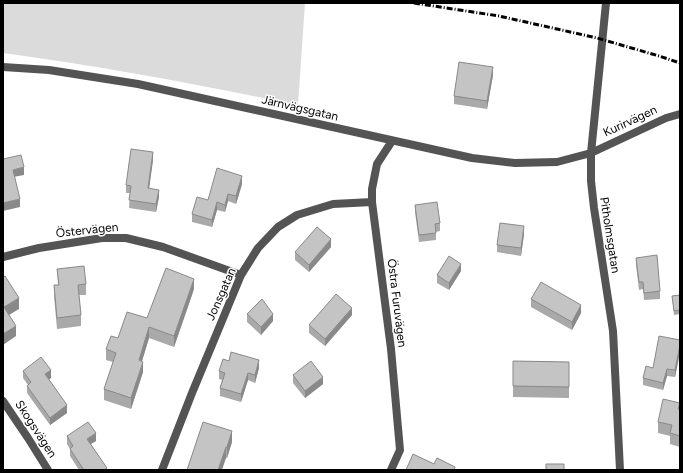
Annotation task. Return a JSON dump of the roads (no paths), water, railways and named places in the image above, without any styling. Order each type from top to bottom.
[{"type":"street","name":"Pitholmsgatan","points":[[606,3],[591,153],[591,181],[613,331],[620,470]]},
{"type":"street","name":"Järnvägsgatan","points":[[3,67],[49,70],[138,84],[472,158],[515,163],[557,162],[591,153]]},
{"type":"street","name":"Kurirvägen","points":[[591,153],[666,118],[680,114]]},
{"type":"street","name":"Östra Furuvägen","points":[[391,470],[400,450],[391,348],[372,202],[372,189],[378,164],[392,141]]},
{"type":"street","name":"Jonsgatan","points":[[162,470],[241,275],[258,248],[278,227],[297,215],[333,204],[372,202]]},
{"type":"street","name":"Östervägen","points":[[3,257],[39,248],[102,238],[126,238],[163,247],[241,275]]},
{"type":"street","name":"Skogsvägen","points":[[3,401],[48,470]]},
{"type":"railway","points":[[414,3],[499,16],[597,38],[680,63]]}]
